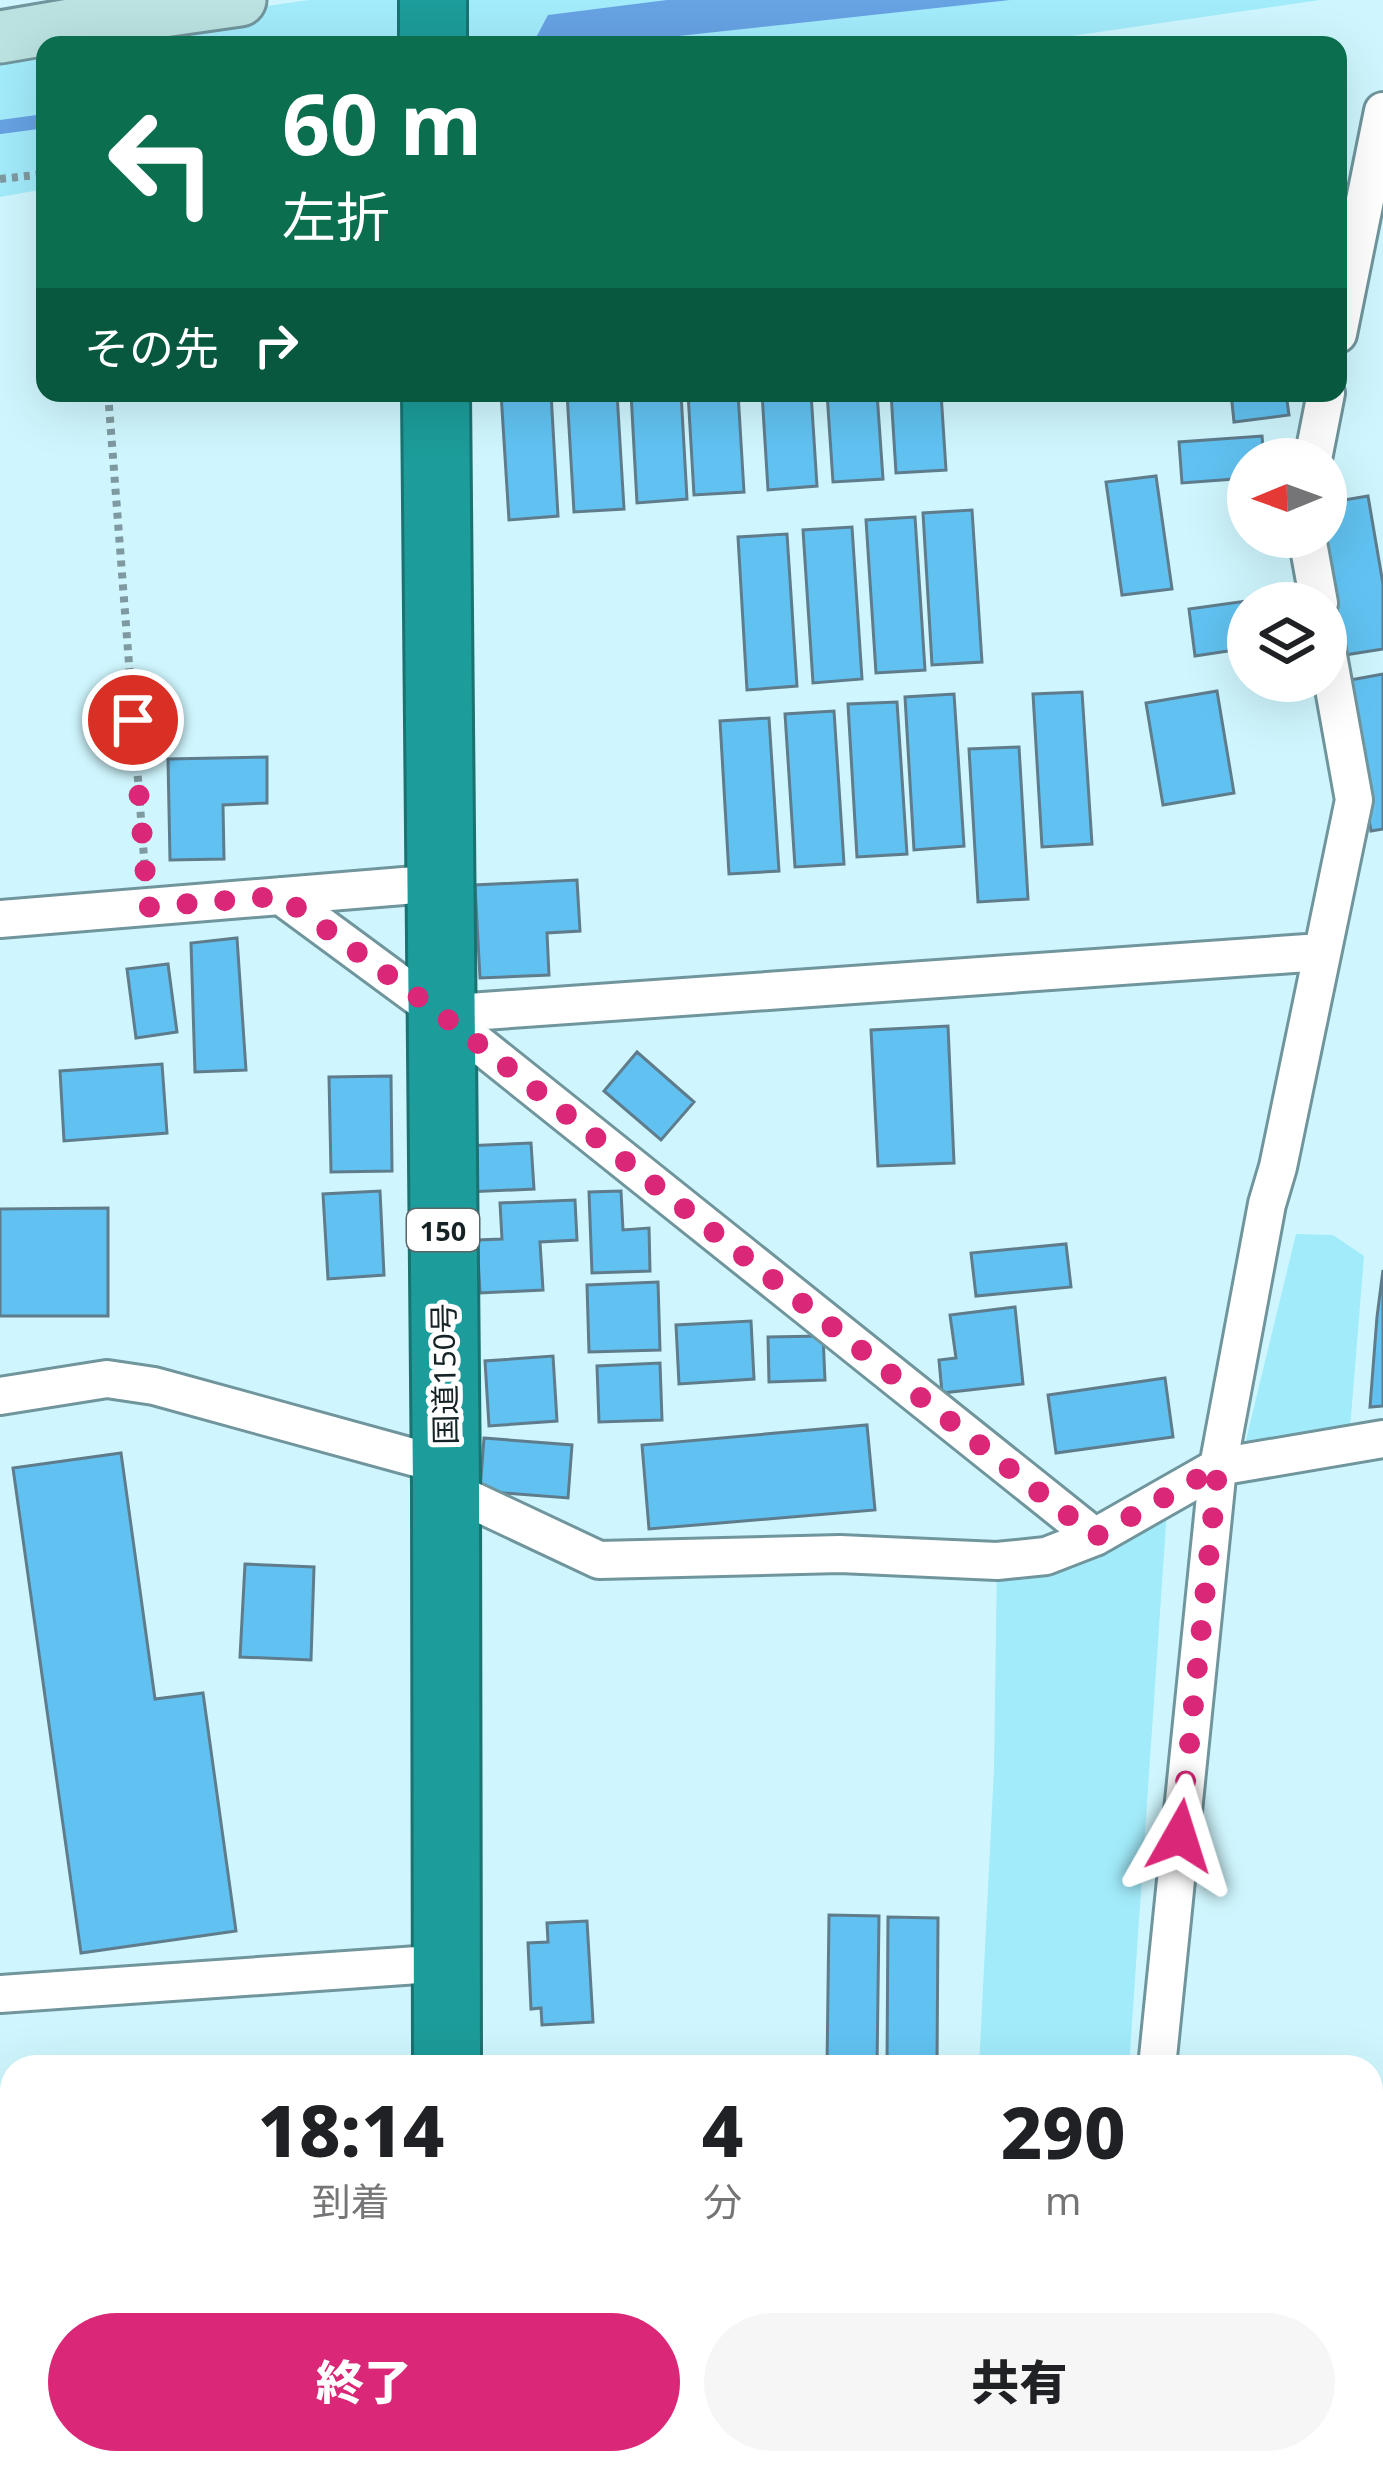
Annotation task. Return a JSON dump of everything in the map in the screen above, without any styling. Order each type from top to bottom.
[{"type":"highway","points":[[433,0],[433,36]]},
{"type":"highway","name":"国道150号","points":[[436,402],[447,2055]]},
{"type":"street","points":[[0,38],[240,0]]},
{"type":"street","points":[[1347,289],[1383,111]]},
{"type":"street","points":[[1316,438],[1324,402]]},
{"type":"street","points":[[1158,2055],[1218,1467],[1267,1204],[1354,800],[1336,702]]},
{"type":"street","points":[[0,919],[440,884]]},
{"type":"street","points":[[281,896],[441,1014],[1095,1537]]},
{"type":"street","points":[[441,1014],[1321,952]]},
{"type":"street","points":[[0,1396],[107,1379],[154,1386],[446,1477],[599,1561],[840,1554],[997,1562],[1046,1556],[1095,1537],[1218,1467],[1383,1439]]},
{"type":"street","points":[[0,1994],[447,1963]]},
{"type":"path","points":[[0,179],[36,175]]},
{"type":"path","points":[[109,402],[148,907]]},
{"type":"shaded area","points":[[309,0],[1320,0],[1071,36],[50,36]]},
{"type":"shaded area","points":[[667,0],[1010,0],[679,36],[537,36],[548,15]]},
{"type":"shaded area","points":[[36,38],[36,191],[0,197],[0,43]]},
{"type":"shaded area","points":[[1296,1234],[1333,1235],[1364,1256],[1350,1429],[1245,1444]]},
{"type":"shaded area","points":[[1168,1495],[1130,2055],[980,2055],[994,1769],[997,1561]]},
{"type":"building","points":[[502,402],[552,402],[558,516],[509,520]]},
{"type":"building","points":[[568,402],[618,402],[624,509],[574,512]]},
{"type":"building","points":[[631,402],[682,402],[687,499],[637,503]]},
{"type":"building","points":[[689,402],[739,402],[744,492],[694,495]]},
{"type":"building","points":[[763,402],[812,402],[817,486],[768,490]]},
{"type":"building","points":[[828,402],[878,402],[883,479],[833,482]]},
{"type":"building","points":[[892,402],[942,402],[946,470],[896,473]]},
{"type":"building","points":[[1232,402],[1287,402],[1289,415],[1234,422]]},
{"type":"building","points":[[1227,439],[1227,480],[1182,483],[1179,442]]},
{"type":"building","points":[[1156,476],[1172,589],[1122,595],[1106,482]]},
{"type":"building","points":[[1368,496],[1383,584],[1383,649],[1347,655],[1347,582],[1333,582],[1329,558],[1347,558],[1347,500]]},
{"type":"building","points":[[972,510],[982,662],[932,665],[923,513]]},
{"type":"building","points":[[915,517],[925,670],[876,673],[866,520]]},
{"type":"building","points":[[852,527],[862,679],[813,683],[803,530]]},
{"type":"building","points":[[787,534],[797,686],[747,690],[738,537]]},
{"type":"building","points":[[1227,604],[1227,651],[1195,656],[1189,609]]},
{"type":"building","points":[[1383,674],[1383,829],[1371,831],[1347,681]]},
{"type":"building","points":[[1217,691],[1234,793],[1163,805],[1146,703]]},
{"type":"building","points":[[1082,692],[1092,844],[1042,847],[1033,694]]},
{"type":"building","points":[[954,694],[964,846],[914,850],[905,697]]},
{"type":"building","points":[[897,702],[907,854],[857,857],[848,704]]},
{"type":"building","points":[[834,711],[844,864],[795,867],[785,714]]},
{"type":"building","points":[[769,718],[779,871],[729,874],[720,721]]},
{"type":"building","points":[[1019,747],[1028,899],[978,902],[969,749]]},
{"type":"building","points":[[267,757],[267,803],[223,805],[224,859],[170,860],[168,759]]},
{"type":"building","points":[[577,880],[580,931],[547,933],[549,975],[480,978],[475,885]]},
{"type":"building","points":[[237,938],[246,1070],[195,1072],[191,943]]},
{"type":"building","points":[[168,964],[177,1032],[136,1038],[127,969]]},
{"type":"building","points":[[948,1026],[954,1163],[878,1166],[871,1030]]},
{"type":"building","points":[[637,1052],[694,1102],[661,1140],[604,1091]]},
{"type":"building","points":[[162,1064],[167,1133],[64,1141],[60,1071]]},
{"type":"building","points":[[391,1076],[392,1171],[331,1172],[329,1077]]},
{"type":"building","points":[[531,1143],[534,1189],[466,1192],[464,1146]]},
{"type":"building","points":[[380,1191],[384,1275],[328,1279],[323,1194]]},
{"type":"building","points":[[621,1191],[623,1230],[649,1228],[650,1271],[592,1273],[589,1192]]},
{"type":"building","points":[[575,1200],[577,1240],[540,1242],[543,1290],[480,1293],[477,1240],[502,1239],[500,1203]]},
{"type":"building","points":[[108,1208],[108,1316],[0,1316],[0,1209]]},
{"type":"building","points":[[1066,1244],[1071,1287],[976,1296],[971,1253]]},
{"type":"building","points":[[1383,1270],[1383,1406],[1370,1407],[1377,1317]]},
{"type":"building","points":[[658,1282],[660,1350],[589,1352],[587,1285]]},
{"type":"building","points":[[1015,1307],[1023,1384],[942,1393],[939,1360],[956,1358],[950,1315]]},
{"type":"building","points":[[751,1321],[754,1379],[679,1384],[676,1325]]},
{"type":"building","points":[[823,1336],[825,1380],[769,1382],[768,1337]]},
{"type":"building","points":[[553,1356],[557,1421],[489,1426],[485,1361]]},
{"type":"building","points":[[660,1363],[662,1420],[599,1422],[597,1366]]},
{"type":"building","points":[[1165,1378],[1173,1437],[1056,1453],[1048,1395]]},
{"type":"building","points":[[867,1425],[875,1510],[649,1529],[642,1445]]},
{"type":"building","points":[[484,1438],[572,1445],[568,1498],[480,1491]]},
{"type":"building","points":[[121,1453],[155,1699],[203,1693],[236,1931],[81,1953],[13,1468]]},
{"type":"building","points":[[245,1564],[314,1567],[311,1660],[240,1657]]},
{"type":"building","points":[[829,1915],[879,1916],[877,2055],[827,2055]]},
{"type":"building","points":[[888,1917],[938,1918],[937,2055],[887,2055]]},
{"type":"building","points":[[587,1921],[593,2022],[542,2025],[541,2008],[531,2009],[528,1943],[548,1942],[547,1923]]},
{"type":"waterway","points":[[0,127],[36,122]]},
{"type":"route","points":[[133,720],[148,907],[281,896],[441,1014],[1095,1537],[1218,1467],[1180,1836]]}]
